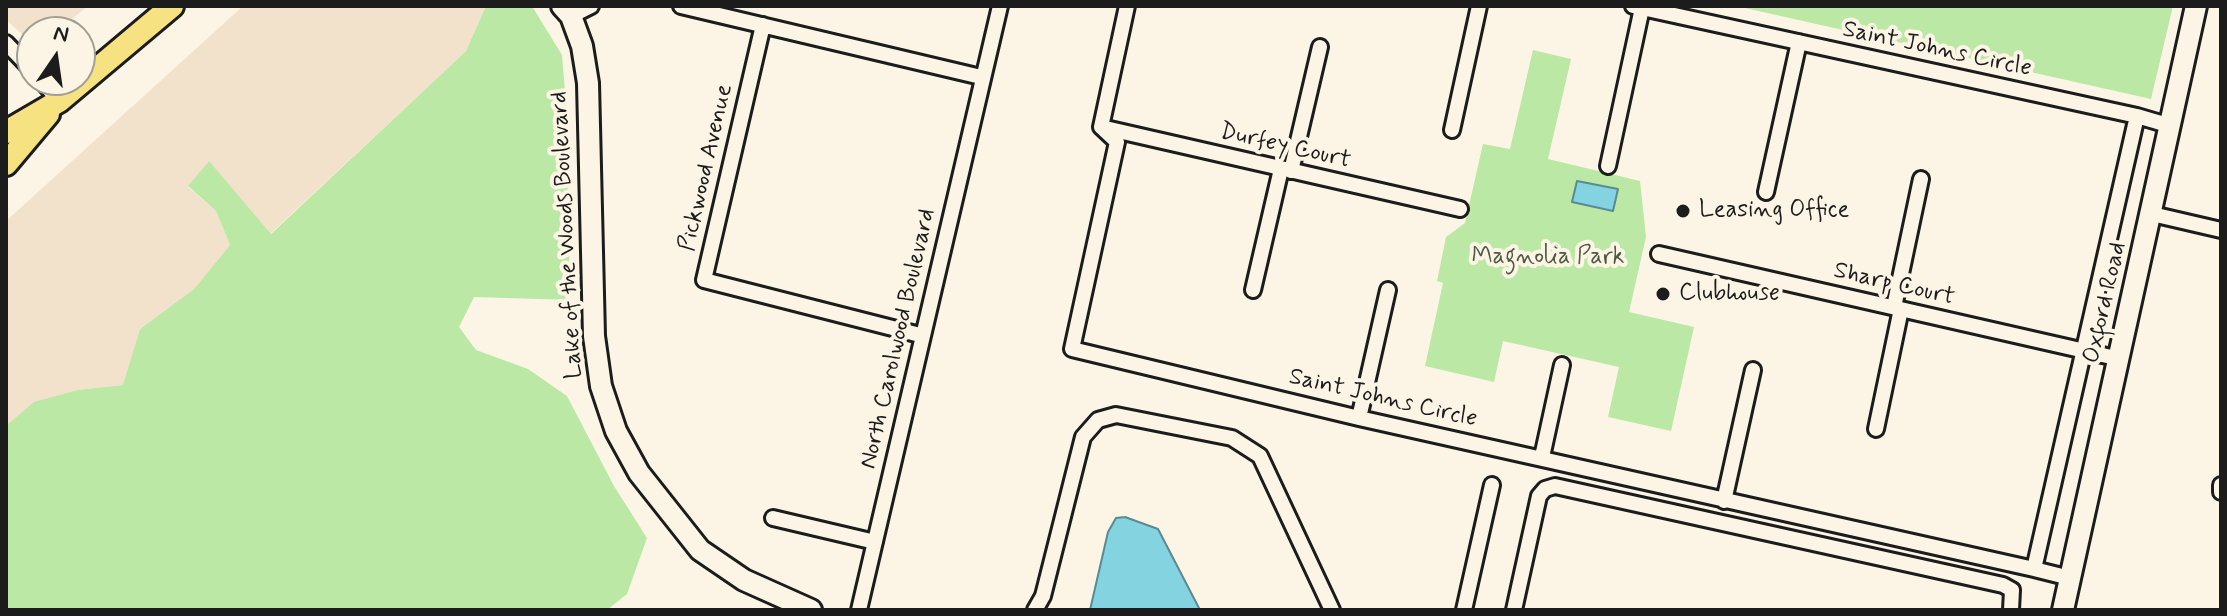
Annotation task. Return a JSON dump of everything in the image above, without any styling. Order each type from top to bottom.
[{"type":"main road","points":[[6,132],[59,101],[172,6]]},
{"type":"main road","points":[[6,164],[59,101]]},
{"type":"street","points":[[567,11],[591,6]]},
{"type":"street","points":[[681,6],[981,77]]},
{"type":"street","name":"North Carolwood Boulevard","points":[[859,610],[920,335],[1000,6]]},
{"type":"street","points":[[1101,127],[1127,6]]},
{"type":"street","points":[[1452,130],[1479,6]]},
{"type":"street","name":"Oxford Road","points":[[2063,610],[2196,6]]},
{"type":"street","points":[[1608,166],[1638,7]]},
{"type":"street","name":"Saint Johns Circle","points":[[1638,7],[2171,126]]},
{"type":"street","name":"Lake of the Woods Boulevard","points":[[567,11],[582,46],[588,83],[594,336],[601,386],[616,431],[639,473],[700,550],[744,580],[811,610]]},
{"type":"street","name":"Pickwood Avenue","points":[[763,25],[704,280],[920,335]]},
{"type":"street","points":[[1766,192],[1799,42]]},
{"type":"street","points":[[1253,290],[1320,47]]},
{"type":"street","points":[[55,96],[59,101]]},
{"type":"street","points":[[2034,569],[2137,116]]},
{"type":"street","name":"Durfey Court","points":[[1101,127],[1460,209]]},
{"type":"street","name":"Saint Johns Circle","points":[[1101,127],[1117,142],[1072,349],[1359,418],[2070,578]]},
{"type":"street","points":[[1876,429],[1921,179]]},
{"type":"street","points":[[2152,214],[2221,230]]},
{"type":"street","name":"Sharp Court","points":[[1659,254],[2120,359]]},
{"type":"street","points":[[1359,418],[1388,290]]},
{"type":"street","points":[[1542,457],[1562,365]]},
{"type":"street","points":[[1724,501],[1753,370]]},
{"type":"street","points":[[1038,606],[1083,437],[1098,420],[1116,415],[1232,438],[1260,456],[1332,610]]},
{"type":"street","points":[[1464,610],[1492,485]]},
{"type":"street","points":[[2221,485],[2221,492]]},
{"type":"street","points":[[1514,610],[1539,496],[1545,489],[1555,486],[2003,585],[2012,590],[2011,610]]},
{"type":"street","points":[[773,518],[875,542]]},
{"type":"shaded area","points":[[6,6],[88,6],[76,16],[16,16],[16,29],[6,20]]},
{"type":"shaded area","points":[[243,6],[486,6],[466,51],[270,234],[208,162],[188,187],[216,211],[230,245],[194,289],[140,329],[124,385],[78,390],[6,426],[6,221]]},
{"type":"green space","points":[[486,6],[532,6],[562,55],[567,116],[570,300],[474,297],[459,327],[476,350],[528,369],[567,396],[614,486],[647,538],[627,594],[607,610],[6,610],[6,426],[34,402],[78,390],[123,385],[140,329],[194,289],[230,245],[216,211],[188,186],[209,161],[271,234],[466,51]]},
{"type":"green space","points":[[1736,6],[2173,6],[2151,99]]},
{"type":"green space","name":"Magnolia Park","points":[[1533,50],[1571,59],[1548,159],[1640,181],[1646,237],[1629,312],[1694,327],[1671,431],[1608,417],[1619,367],[1503,341],[1494,382],[1425,366],[1443,283],[1437,281],[1446,237],[1465,223],[1483,144],[1510,149]]},
{"type":"water","points":[[1577,181],[1618,189],[1613,211],[1572,202]]},
{"type":"water","points":[[1125,517],[1158,529],[1200,610],[1090,610],[1108,532],[1116,518]]},
{"type":"place","name":"Leasing Office","points":[[1683,211]]},
{"type":"place","name":"Clubhouse","points":[[1663,294]]}]
